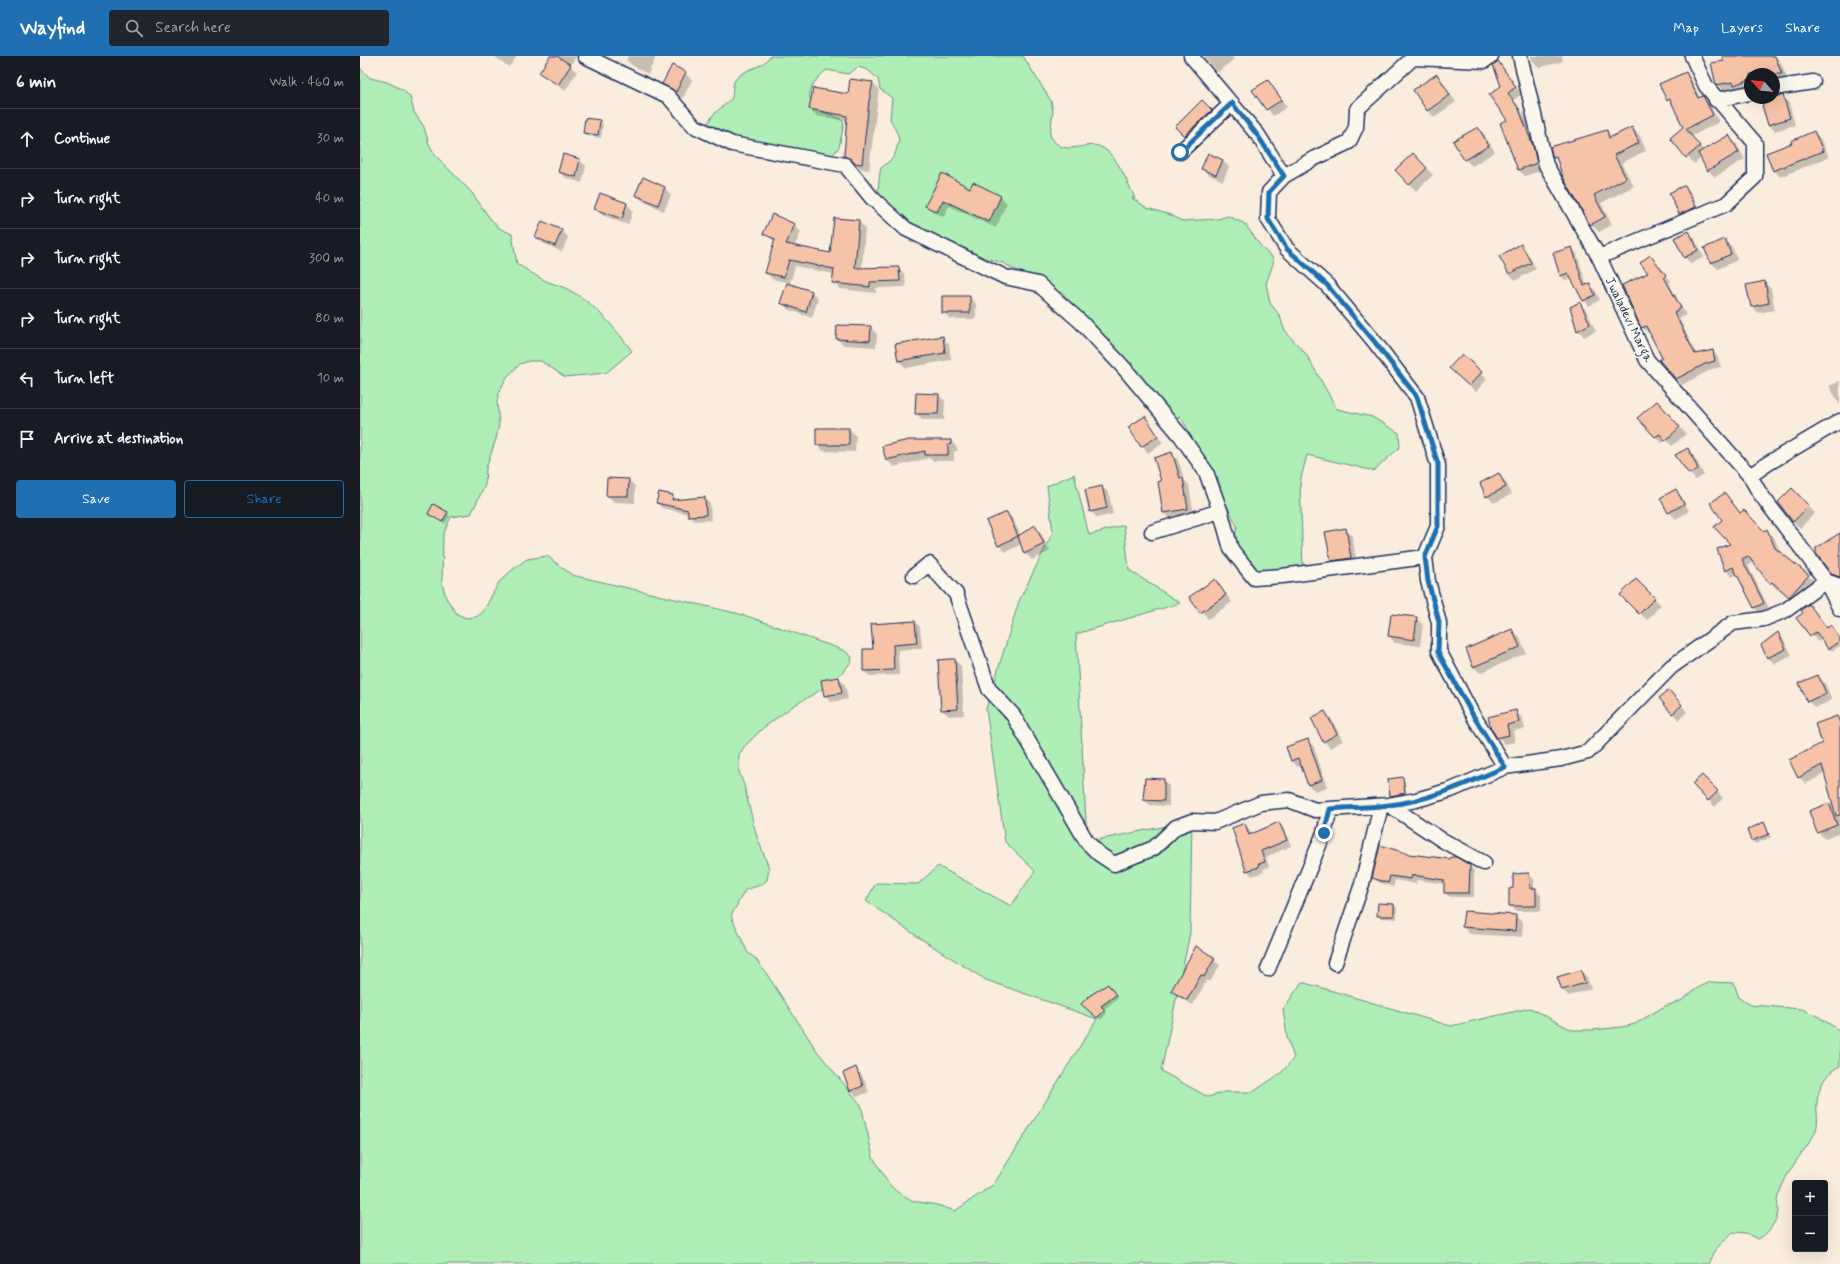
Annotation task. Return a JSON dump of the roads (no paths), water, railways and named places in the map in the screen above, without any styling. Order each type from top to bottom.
[{"type":"street","points":[[585,56],[668,96],[694,126],[732,144],[845,165],[872,198],[906,229],[1005,277],[1038,284],[1081,322],[1124,368],[1181,436],[1206,472],[1231,549],[1254,578],[1282,576],[1425,557]]},
{"type":"street","points":[[1191,56],[1232,103],[1258,136],[1284,176]]},
{"type":"street","points":[[1491,56],[1484,61],[1413,58],[1357,108],[1356,127],[1349,142],[1313,159],[1284,176],[1269,192],[1268,219],[1287,249],[1327,285],[1374,341],[1417,397],[1438,464],[1438,526],[1425,557],[1428,581],[1439,622],[1438,652],[1471,712],[1505,767]]},
{"type":"street","name":"Jwaladevi Marga","points":[[1520,56],[1546,165],[1599,257],[1647,360],[1750,476],[1759,492],[1826,581],[1840,609]]},
{"type":"street","points":[[1599,257],[1726,204],[1755,177],[1755,143],[1716,100],[1706,86],[1692,56]]},
{"type":"street","points":[[1780,87],[1814,82]]},
{"type":"street","points":[[1716,100],[1744,94]]},
{"type":"street","points":[[1180,152],[1232,103]]},
{"type":"street","points":[[1750,476],[1840,421]]},
{"type":"street","points":[[1152,532],[1220,512]]},
{"type":"street","points":[[914,576],[929,564],[956,594],[989,689],[1012,715],[1087,842],[1099,854],[1114,864],[1154,848],[1176,827],[1192,821],[1216,822],[1260,803],[1289,800],[1315,810],[1385,806],[1416,800],[1451,790],[1505,767],[1561,759],[1588,752],[1632,709],[1651,686],[1677,662],[1733,623],[1764,619],[1786,610],[1826,581],[1840,586]]},
{"type":"street","points":[[1385,806],[1484,863]]},
{"type":"street","points":[[1335,963],[1362,884],[1385,806]]},
{"type":"street","points":[[1268,969],[1324,833],[1330,809]]}]
